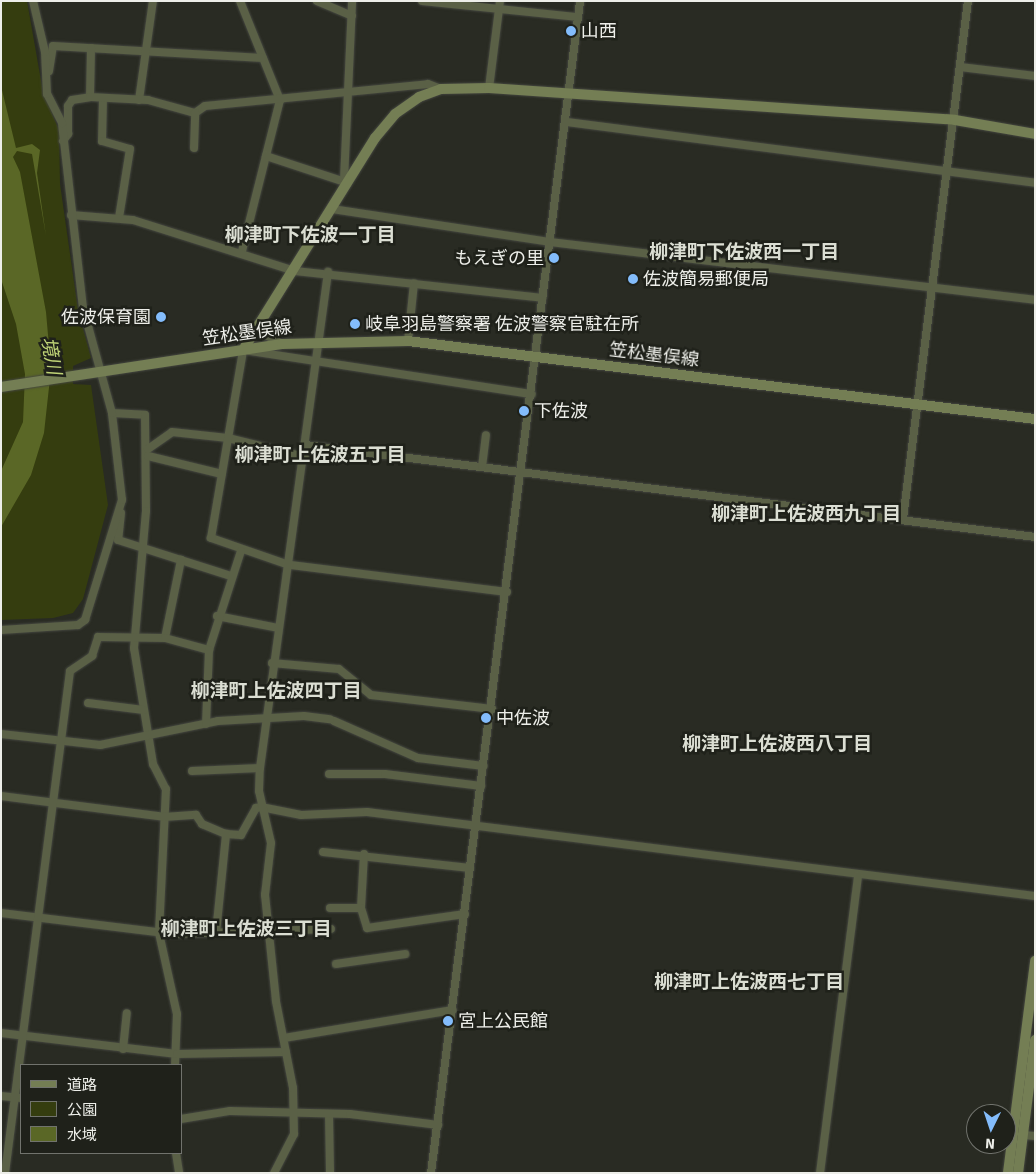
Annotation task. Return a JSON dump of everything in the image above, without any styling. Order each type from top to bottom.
[{"type":"main road","points":[[243,350],[265,320],[332,210],[346,182],[395,114],[419,96],[441,89],[489,88],[955,120],[1035,134]]},
{"type":"main road","name":"笠松墨俣線","points":[[1,387],[100,370],[282,344],[319,341],[408,341],[1035,419]]},
{"type":"main road","points":[[1008,1173],[1035,961]]},
{"type":"main road","points":[[1018,1173],[1035,1040]]},
{"type":"street","points":[[34,1],[47,94],[62,124],[83,308],[112,413],[121,511],[118,540],[231,576]]},
{"type":"street","points":[[36,16],[39,1]]},
{"type":"street","points":[[139,100],[143,49],[153,1]]},
{"type":"street","points":[[240,1],[280,100],[242,251]]},
{"type":"street","points":[[317,1],[352,16]]},
{"type":"street","points":[[266,156],[346,182],[352,1]]},
{"type":"street","points":[[422,1],[500,4],[578,17]]},
{"type":"street","points":[[431,1173],[567,122],[580,1]]},
{"type":"street","points":[[902,519],[955,120],[968,1]]},
{"type":"street","points":[[489,88],[500,4]]},
{"type":"street","points":[[45,74],[53,46],[143,49],[263,58]]},
{"type":"street","points":[[90,97],[91,48]]},
{"type":"street","points":[[960,67],[1035,76]]},
{"type":"street","points":[[63,141],[68,134],[68,106],[72,100],[90,97],[139,100],[195,113],[205,106],[428,84],[441,89]]},
{"type":"street","points":[[103,98],[102,141],[130,149],[119,218]]},
{"type":"street","points":[[194,148],[195,113]]},
{"type":"street","points":[[567,122],[1035,183]]},
{"type":"street","points":[[332,210],[550,242],[1035,300]]},
{"type":"street","points":[[71,215],[119,218],[242,251],[295,270],[328,272],[543,298]]},
{"type":"street","points":[[274,1173],[276,1161],[290,1144],[294,1113],[265,895],[271,843],[262,806],[260,768],[263,720],[289,566],[328,272]]},
{"type":"street","points":[[408,341],[414,283]]},
{"type":"street","points":[[265,320],[266,335],[282,344]]},
{"type":"street","points":[[507,592],[289,566],[241,551],[211,538],[243,350],[532,394]]},
{"type":"street","points":[[112,413],[145,415],[148,452],[143,549],[134,638],[153,764],[166,789],[159,933],[177,1014],[176,1064]]},
{"type":"street","points":[[148,452],[172,432],[228,438],[304,457]]},
{"type":"street","points":[[482,467],[486,435]]},
{"type":"street","points":[[306,445],[1035,537]]},
{"type":"street","points":[[148,452],[222,474]]},
{"type":"street","points":[[1,630],[78,625],[85,620],[121,511]]},
{"type":"street","points":[[206,724],[209,650],[217,616],[241,551]]},
{"type":"street","points":[[165,638],[181,560]]},
{"type":"street","points":[[217,616],[278,628]]},
{"type":"street","points":[[21,1064],[52,802],[70,671],[92,656],[98,637],[165,638],[209,650]]},
{"type":"street","points":[[272,663],[339,669],[371,695],[492,709]]},
{"type":"street","points":[[88,703],[144,710]]},
{"type":"street","points":[[1,734],[100,745],[149,737],[206,724],[263,720],[332,720],[418,758],[484,766]]},
{"type":"street","points":[[192,771],[260,768]]},
{"type":"street","points":[[330,774],[385,774],[481,786]]},
{"type":"street","points":[[1,796],[164,817],[196,815],[202,824],[226,834],[241,835],[256,808],[262,806],[301,815],[367,812],[1035,896]]},
{"type":"street","points":[[216,933],[226,834]]},
{"type":"street","points":[[323,852],[364,854],[470,868]]},
{"type":"street","points":[[364,854],[361,908],[367,928],[464,914]]},
{"type":"street","points":[[820,1173],[858,875]]},
{"type":"street","points":[[330,908],[361,908]]},
{"type":"street","points":[[1,913],[159,933],[270,932],[331,929]]},
{"type":"street","points":[[336,964],[405,954]]},
{"type":"street","points":[[284,1038],[452,1010]]},
{"type":"street","points":[[123,1049],[126,1013]]},
{"type":"street","points":[[1,1033],[177,1054],[286,1052]]},
{"type":"street","points":[[6,1173],[20,1073]]},
{"type":"street","points":[[1,1096],[18,1098]]},
{"type":"street","points":[[182,1118],[230,1111],[329,1114],[438,1125]]},
{"type":"street","points":[[329,1114],[330,1173]]},
{"type":"street","points":[[1022,1135],[1035,1136]]},
{"type":"street","points":[[176,1154],[179,1173]]},
{"type":"green space","points":[[1,1],[27,1],[43,92],[59,130],[60,184],[78,310],[91,358],[73,366],[73,384],[91,385],[108,505],[83,599],[73,613],[53,618],[1,620]]},
{"type":"water","points":[[1,86],[16,148],[32,144],[40,150],[37,173],[46,236],[32,154],[17,151],[13,157],[20,172],[46,312],[51,369],[44,433],[31,475],[1,527],[1,471],[23,422],[25,374],[16,324],[1,279]]},
{"type":"place","name":"山西","points":[[571,31]]},
{"type":"place","name":"もえぎの里","points":[[554,258]]},
{"type":"place","name":"佐波簡易郵便局","points":[[633,279]]},
{"type":"place","name":"佐波保育園","points":[[161,317]]},
{"type":"place","name":"岐阜羽島警察署 佐波警察官駐在所","points":[[355,324]]},
{"type":"place","name":"下佐波","points":[[524,411]]},
{"type":"place","name":"中佐波","points":[[486,718]]},
{"type":"place","name":"宮上公民館","points":[[448,1021]]},
{"type":"district","name":"柳津町下佐波一丁目","points":[[310,236]]},
{"type":"district","name":"柳津町下佐波西一丁目","points":[[744,253]]},
{"type":"district","name":"柳津町上佐波五丁目","points":[[320,456]]},
{"type":"district","name":"柳津町上佐波西九丁目","points":[[806,515]]},
{"type":"district","name":"柳津町上佐波四丁目","points":[[276,692]]},
{"type":"district","name":"柳津町上佐波西八丁目","points":[[777,745]]},
{"type":"district","name":"柳津町上佐波三丁目","points":[[246,930]]},
{"type":"district","name":"柳津町上佐波西七丁目","points":[[749,983]]},
{"type":"water label","name":"境川","points":[[50,356]]}]
